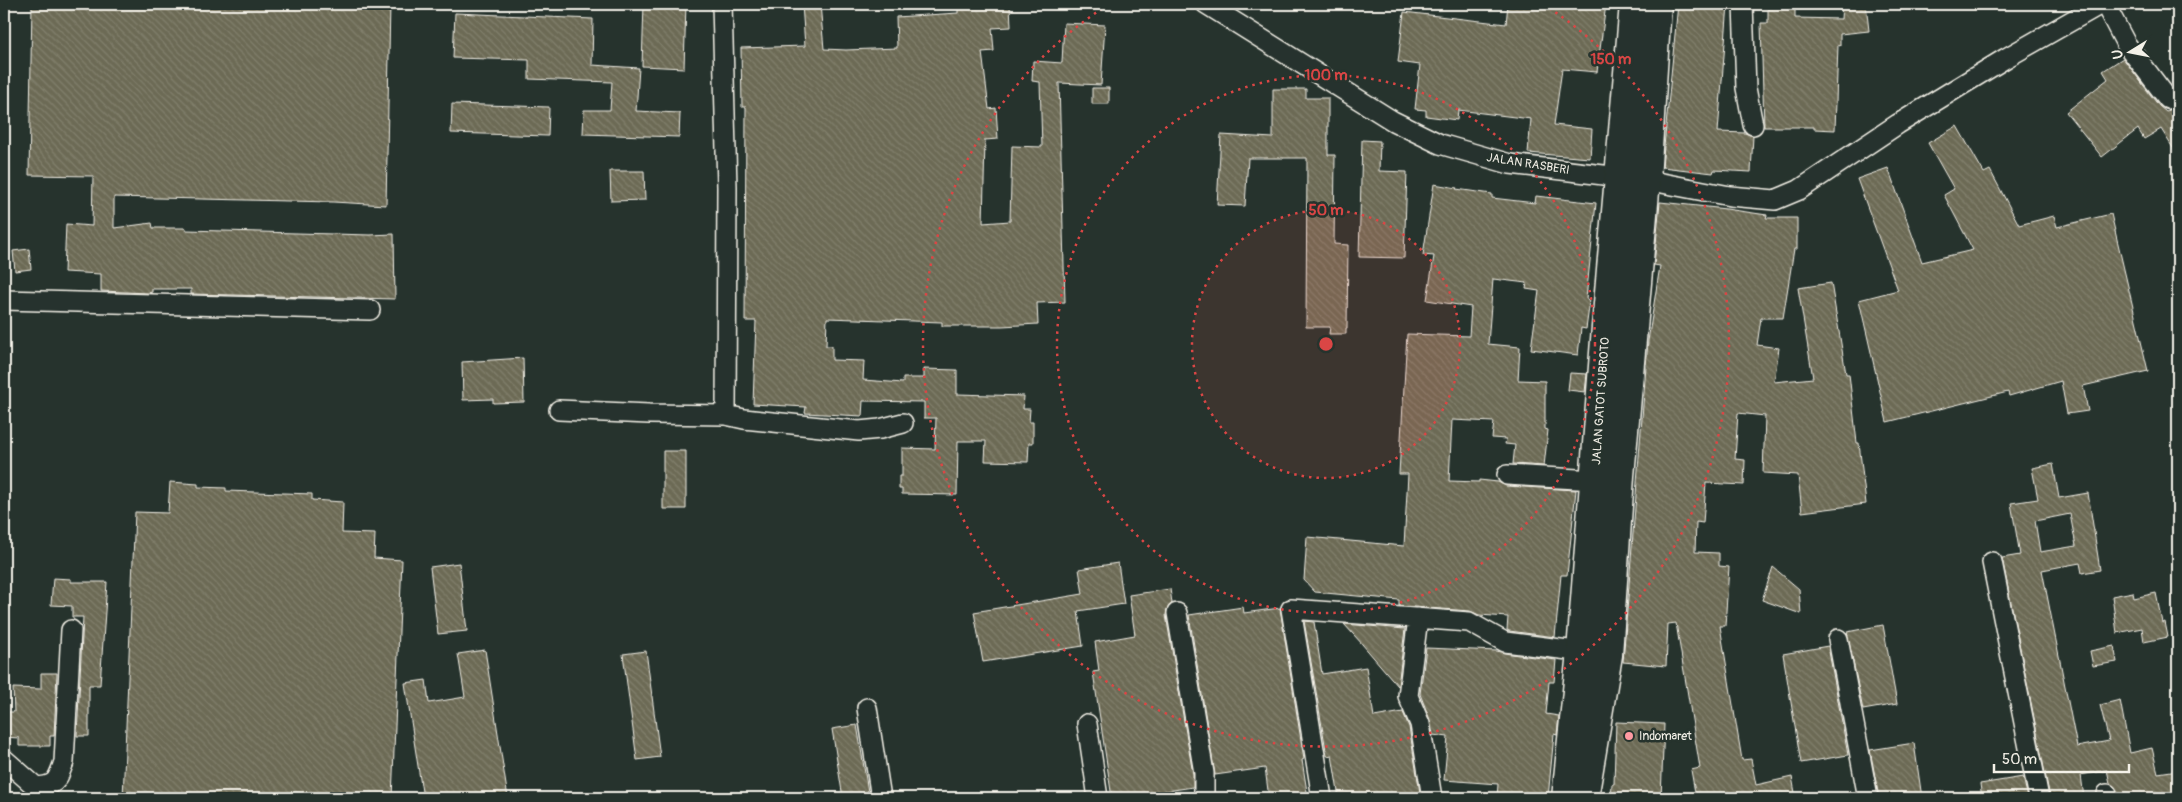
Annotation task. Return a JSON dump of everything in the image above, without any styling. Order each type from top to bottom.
[{"type":"main road","name":"JALAN GATOT SUBROTO","points":[[1566,798],[1581,652],[1606,327],[1633,179],[1634,4]]},
{"type":"main road","points":[[1584,798],[1608,656],[1620,476],[1633,179],[1657,4]]},
{"type":"street","points":[[722,4],[727,187],[726,415]]},
{"type":"street","name":"JALAN RASBERI","points":[[1206,4],[1394,122],[1440,144],[1510,164],[1633,179],[1730,196],[1775,200],[1799,190],[1898,124],[2006,58],[2101,4]]},
{"type":"street","points":[[1743,4],[1745,69],[1753,126]]},
{"type":"street","points":[[2105,4],[2126,44],[2168,99]]},
{"type":"street","points":[[4,300],[370,310]]},
{"type":"street","points":[[558,410],[726,415],[744,419],[859,431],[880,429],[903,423]]},
{"type":"street","points":[[1506,475],[1595,480]]},
{"type":"street","points":[[1992,562],[2039,798]]},
{"type":"street","points":[[1322,798],[1291,608],[1469,622],[1505,642],[1608,656]]},
{"type":"street","points":[[1177,613],[1204,773],[1204,798]]},
{"type":"street","points":[[1418,618],[1408,696],[1420,724],[1432,798]]},
{"type":"street","points":[[4,759],[36,787],[47,786],[56,781],[64,762],[70,630]]},
{"type":"street","points":[[1838,639],[1868,798]]},
{"type":"street","points":[[867,708],[881,798]]},
{"type":"street","points":[[1087,724],[1098,798]]},
{"type":"building","points":[[32,4],[390,4],[386,205],[114,197],[114,228],[152,223],[153,228],[186,228],[186,230],[394,234],[395,299],[191,294],[191,289],[152,289],[152,292],[148,293],[101,291],[101,274],[64,272],[66,224],[92,226],[93,176],[29,175]]},
{"type":"building","points":[[644,4],[686,4],[684,68],[642,66]]},
{"type":"building","points":[[802,4],[820,4],[824,49],[846,50],[897,48],[896,17],[958,13],[958,4],[1010,4],[1011,27],[992,28],[994,51],[982,52],[989,109],[996,108],[998,139],[985,140],[983,223],[1010,221],[1012,146],[1042,147],[1040,82],[1032,81],[1033,61],[1062,63],[1064,23],[1105,25],[1101,85],[1059,83],[1065,302],[1037,303],[1038,324],[942,326],[942,322],[827,318],[826,346],[832,346],[832,360],[864,361],[863,380],[903,383],[903,378],[924,378],[924,369],[957,370],[957,394],[1024,396],[1023,409],[1030,409],[1029,422],[1033,422],[1033,443],[1029,443],[1028,462],[985,461],[986,441],[958,441],[957,495],[902,494],[902,489],[899,489],[899,476],[902,476],[902,448],[935,449],[936,418],[924,418],[924,402],[863,401],[862,416],[805,413],[806,407],[753,404],[756,321],[745,321],[746,107],[742,107],[741,48],[805,46]]},
{"type":"building","points":[[1508,4],[1606,4],[1597,72],[1562,69],[1554,125],[1592,129],[1590,158],[1528,153],[1531,119],[1458,110],[1457,120],[1426,116],[1426,110],[1415,109],[1420,65],[1398,62],[1404,12],[1506,24]]},
{"type":"building","points":[[1678,4],[1728,4],[1718,132],[1745,133],[1753,136],[1751,172],[1714,170],[1713,173],[1662,167]]},
{"type":"building","points":[[1768,4],[1795,4],[1795,18],[1841,19],[1842,4],[1866,4],[1869,31],[1840,34],[1835,130],[1814,129],[1814,127],[1764,127],[1761,23],[1768,23]]},
{"type":"building","points":[[455,13],[593,19],[592,65],[639,68],[636,111],[680,113],[679,137],[583,134],[584,110],[610,110],[612,82],[529,79],[529,60],[453,58]]},
{"type":"building","points":[[2123,58],[2159,106],[2166,112],[2178,105],[2178,156],[2161,129],[2144,139],[2138,129],[2102,157],[2066,112],[2108,79],[2103,71]]},
{"type":"building","points":[[1092,88],[1109,88],[1109,104],[1092,104]]},
{"type":"building","points":[[1273,89],[1306,89],[1306,98],[1328,98],[1328,155],[1335,155],[1334,244],[1348,245],[1346,334],[1329,334],[1330,327],[1306,327],[1307,158],[1248,158],[1245,206],[1217,205],[1221,135],[1273,138]]},
{"type":"building","points":[[452,104],[549,107],[548,136],[451,133]]},
{"type":"building","points":[[1957,126],[1984,173],[1990,170],[2019,225],[2054,216],[2057,227],[2111,214],[2148,371],[2083,386],[2088,411],[2067,414],[2061,381],[2009,396],[2008,392],[1887,422],[1859,300],[1898,290],[1857,179],[1888,168],[1922,262],[1973,250],[1944,195],[1954,189],[1928,143]]},
{"type":"building","points":[[1362,140],[1380,141],[1379,171],[1407,172],[1404,258],[1359,257]]},
{"type":"building","points":[[610,171],[644,171],[645,200],[611,201]]},
{"type":"building","points":[[1434,184],[1492,194],[1492,198],[1535,203],[1536,196],[1596,203],[1586,299],[1590,300],[1586,329],[1581,328],[1578,355],[1531,349],[1539,291],[1526,289],[1527,283],[1493,279],[1488,344],[1520,347],[1518,380],[1545,381],[1545,429],[1548,430],[1544,466],[1513,464],[1515,445],[1505,444],[1506,439],[1492,438],[1494,422],[1452,420],[1449,481],[1479,482],[1479,480],[1498,482],[1506,486],[1576,490],[1567,575],[1561,575],[1555,637],[1509,631],[1507,630],[1508,617],[1479,615],[1470,611],[1399,606],[1399,600],[1315,592],[1304,580],[1307,537],[1404,546],[1408,474],[1399,474],[1407,334],[1469,336],[1471,307],[1427,300],[1434,256],[1423,255]]},
{"type":"building","points":[[1660,202],[1767,215],[1766,218],[1797,218],[1797,249],[1794,249],[1783,318],[1761,318],[1757,345],[1779,348],[1774,382],[1813,378],[1798,288],[1831,283],[1846,374],[1849,374],[1866,504],[1802,512],[1798,475],[1763,473],[1765,416],[1738,413],[1735,459],[1745,460],[1744,485],[1706,483],[1703,523],[1696,522],[1695,552],[1719,553],[1719,566],[1729,567],[1725,626],[1720,626],[1742,760],[1751,759],[1756,785],[1792,777],[1796,798],[1696,798],[1691,770],[1700,768],[1676,623],[1668,624],[1666,666],[1623,662],[1648,341],[1660,266],[1654,265]]},
{"type":"building","points":[[29,249],[31,269],[15,271],[13,251]]},
{"type":"building","points":[[523,358],[524,402],[493,403],[493,399],[463,400],[462,362]]},
{"type":"building","points":[[1570,373],[1587,374],[1585,392],[1568,390]]},
{"type":"building","points":[[663,451],[686,451],[686,509],[663,509]]},
{"type":"building","points":[[2053,464],[2059,498],[2088,493],[2100,570],[2082,573],[2080,563],[2042,570],[2077,747],[2109,741],[2100,705],[2120,700],[2130,753],[2152,748],[2158,773],[2178,770],[2178,798],[2119,798],[2115,787],[2110,783],[2107,770],[2081,775],[2084,798],[2050,798],[2002,558],[2020,555],[2011,503],[2038,499],[2032,468]],"holes":[[[2070,514],[2076,546],[2040,552],[2035,521]]]},
{"type":"building","points":[[170,482],[198,484],[198,487],[226,488],[226,491],[312,494],[312,500],[343,502],[342,533],[375,534],[374,558],[402,560],[392,798],[123,798],[135,512],[168,513]]},
{"type":"building","points":[[459,563],[467,631],[438,634],[430,567]]},
{"type":"building","points":[[1118,563],[1124,604],[1078,611],[1083,646],[983,662],[974,612],[1083,594],[1079,569]]},
{"type":"building","points":[[1773,567],[1799,589],[1801,614],[1762,600]]},
{"type":"building","points":[[53,578],[71,579],[71,582],[107,582],[100,685],[89,685],[89,736],[77,736],[83,617],[72,617],[72,606],[51,605]]},
{"type":"building","points":[[1170,589],[1172,603],[1167,609],[1166,615],[1193,774],[1193,787],[1153,793],[1154,798],[1112,798],[1093,672],[1099,671],[1095,642],[1135,635],[1129,595]]},
{"type":"building","points":[[2133,592],[2134,598],[2156,593],[2162,623],[2165,622],[2168,637],[2144,642],[2142,628],[2117,633],[2112,596]]},
{"type":"building","points":[[1243,607],[1244,613],[1280,608],[1304,759],[1302,760],[1308,798],[1269,798],[1265,768],[1215,775],[1189,615]]},
{"type":"building","points":[[1304,621],[1314,622],[1322,674],[1366,667],[1374,717],[1403,712],[1409,727],[1421,798],[1339,798],[1332,755],[1327,756]]},
{"type":"building","points":[[1344,624],[1405,629],[1398,686],[1363,645]]},
{"type":"building","points":[[1883,625],[1897,704],[1863,710],[1847,632]]},
{"type":"building","points":[[1828,646],[1848,755],[1801,763],[1783,654]]},
{"type":"building","points":[[2114,646],[2117,662],[2093,666],[2090,651]]},
{"type":"building","points":[[1426,648],[1497,651],[1556,660],[1554,682],[1549,682],[1546,714],[1559,716],[1557,735],[1554,734],[1548,798],[1497,798],[1498,784],[1444,780],[1448,737],[1433,735],[1430,720],[1420,694]]},
{"type":"building","points":[[485,650],[508,798],[423,798],[405,683],[426,680],[429,703],[465,697],[458,654]]},
{"type":"building","points":[[646,651],[660,757],[637,760],[623,654]]},
{"type":"building","points":[[41,673],[57,673],[54,736],[50,736],[50,746],[19,746],[19,738],[4,737],[4,712],[14,712],[13,688],[41,689]]},
{"type":"building","points":[[1616,722],[1664,724],[1661,798],[1611,798],[1612,784],[1614,784]]},
{"type":"building","points":[[857,725],[869,798],[843,798],[832,729]]},
{"type":"building","points":[[1914,743],[1922,798],[1879,798],[1870,750]]},
{"type":"building","points":[[2023,777],[2028,798],[1982,798],[1980,784]]},
{"type":"place","name":"Indomaret","points":[[1629,736]]}]
